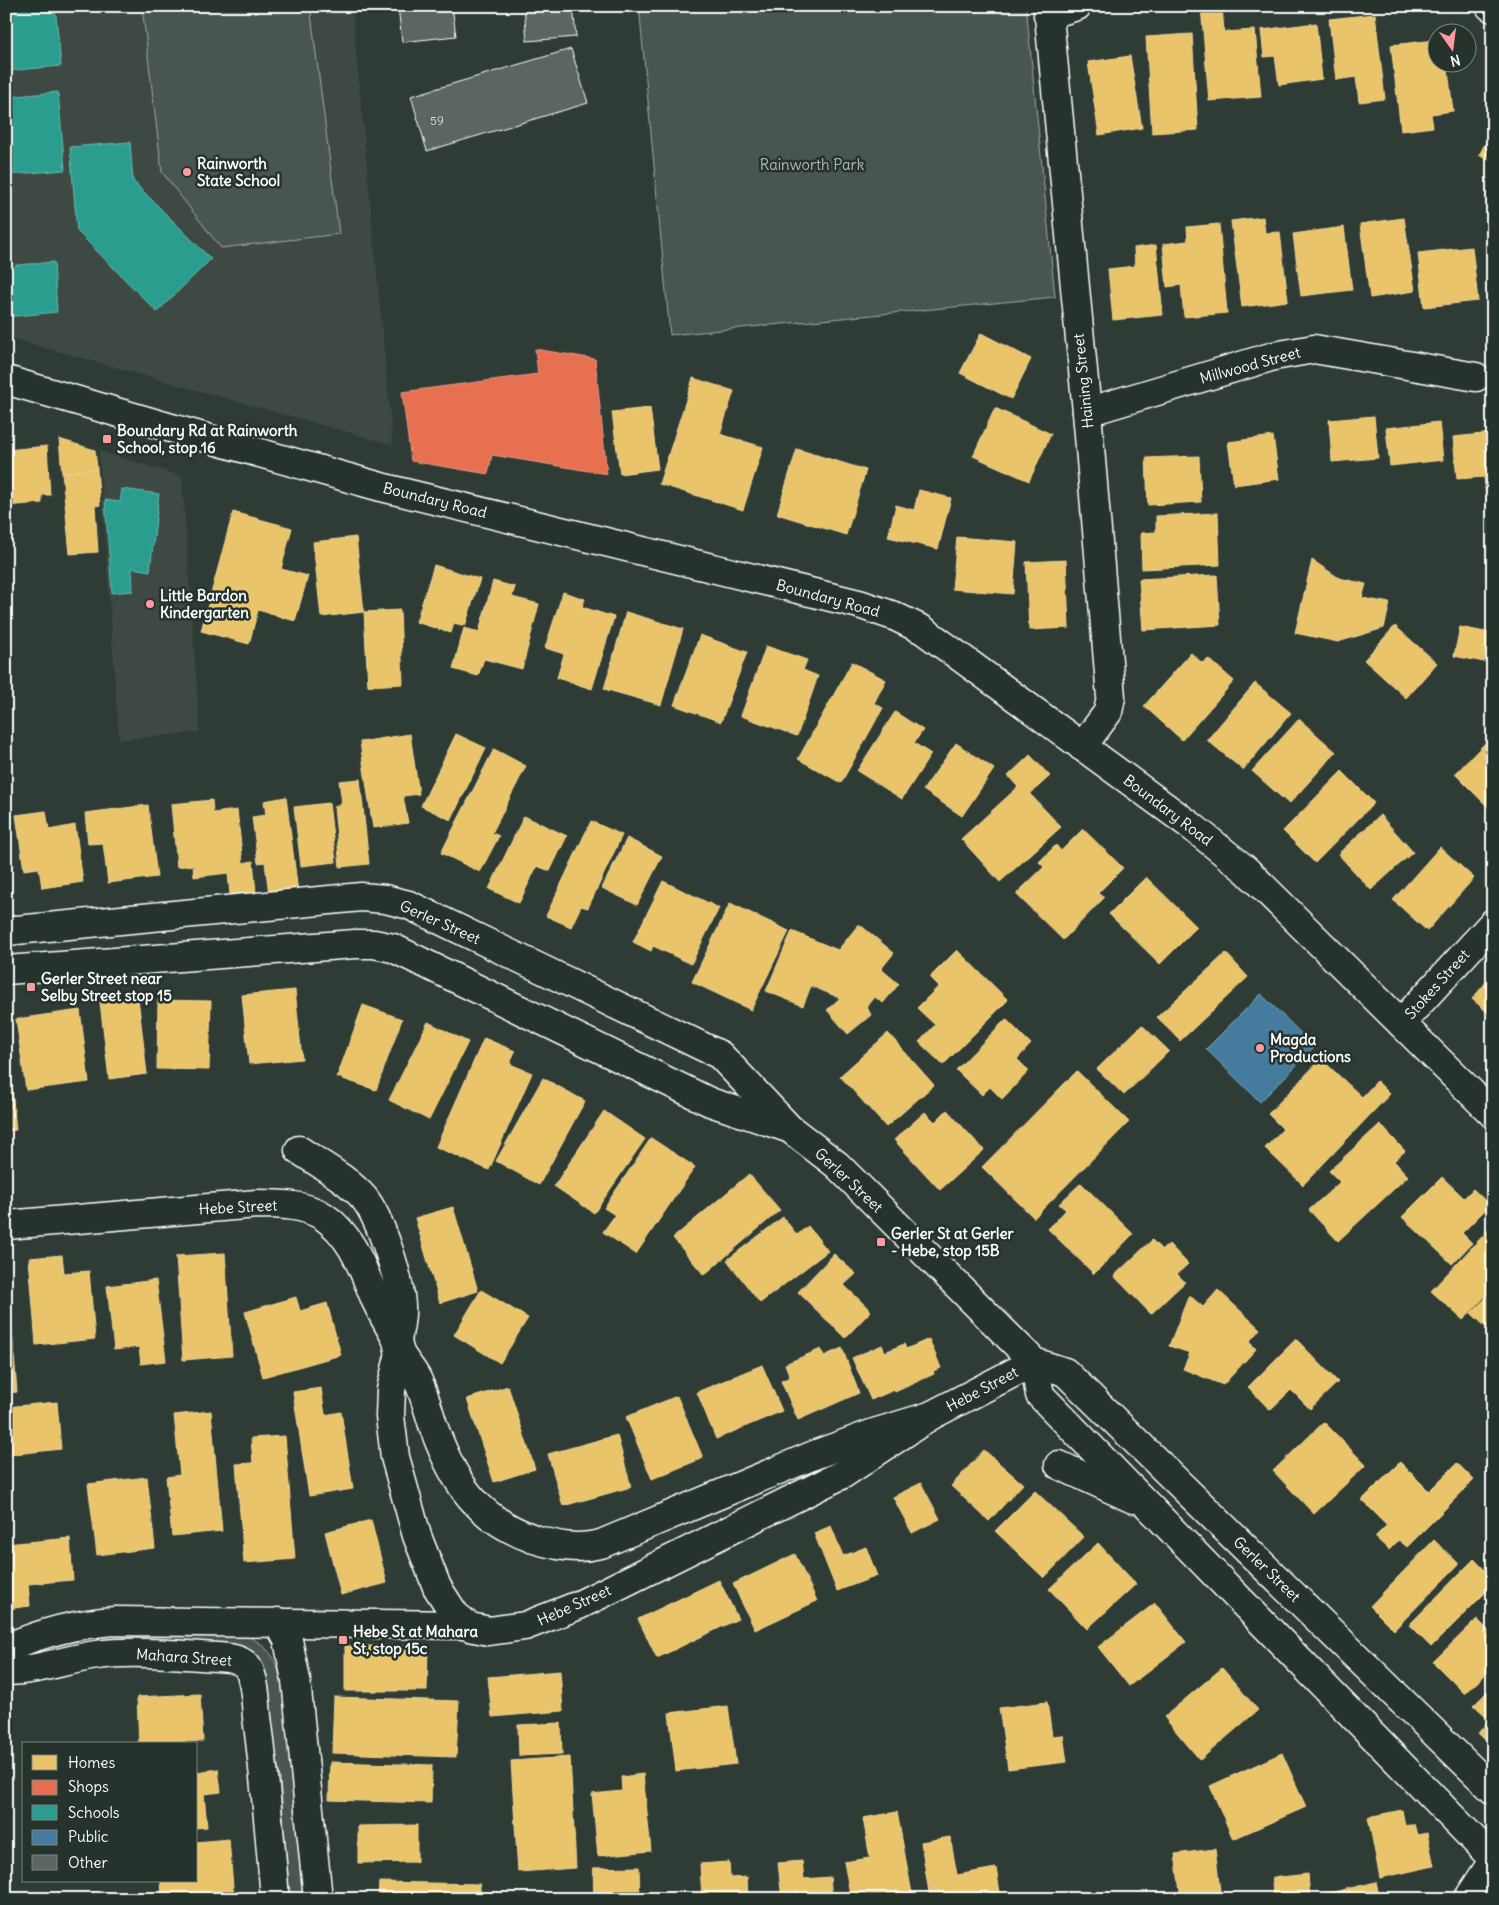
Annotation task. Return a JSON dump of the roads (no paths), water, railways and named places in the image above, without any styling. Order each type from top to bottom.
[{"type":"street","points":[[1048,11],[1077,6]]},
{"type":"street","name":"Haining Street","points":[[1048,11],[1087,412],[1111,696],[1108,712],[1082,747]]},
{"type":"street","name":"Millwood Street","points":[[1087,412],[1274,356],[1314,349],[1476,377]]},
{"type":"street","name":"Boundary Road","points":[[6,380],[381,487],[860,604],[894,616],[923,630],[1190,825],[1246,870],[1493,1114]]},
{"type":"street","name":"Gerler Street","points":[[6,931],[361,897],[385,899],[409,906],[720,1055],[789,1128],[837,1165],[1034,1362],[1065,1372],[1493,1790]]},
{"type":"street","name":"Stokes Street","points":[[1401,1023],[1493,923]]},
{"type":"street","name":"Gerler Street","points":[[6,970],[374,944],[393,948],[710,1102],[789,1128]]},
{"type":"street","points":[[299,1150],[334,1173],[356,1191],[369,1206],[379,1223],[400,1293],[401,1314],[391,1390],[390,1416],[395,1457],[417,1536],[437,1587],[450,1608],[465,1625]]},
{"type":"street","name":"Hebe Street","points":[[6,1225],[257,1204],[282,1204],[313,1211],[330,1222],[349,1242],[358,1258],[398,1347],[419,1383],[447,1459],[457,1479],[470,1498],[492,1519],[511,1530],[539,1540],[574,1548],[592,1546],[610,1540],[814,1455],[874,1433],[930,1416]]},
{"type":"street","points":[[1034,1362],[1040,1395],[1493,1860],[1468,1899]]},
{"type":"street","name":"Hebe Street","points":[[465,1625],[479,1630],[506,1630],[536,1623],[564,1612],[843,1474],[930,1416],[1034,1362]]},
{"type":"street","points":[[1059,1464],[1148,1506]]},
{"type":"street","points":[[6,1648],[59,1630],[100,1622],[465,1625]]},
{"type":"street","points":[[278,1622],[288,1640],[296,1680],[318,1899]]},
{"type":"street","name":"Mahara Street","points":[[6,1672],[34,1669],[86,1657],[117,1653],[217,1656],[232,1658],[244,1664],[249,1669],[252,1678],[255,1700],[264,1774],[275,1899]]},
{"type":"place","name":"Rainworth State School","points":[[187,172]]},
{"type":"place","name":"Boundary Rd at Rainworth School, stop 16","points":[[107,439]]},
{"type":"place","name":"Little Bardon Kindergarten","points":[[150,604]]},
{"type":"place","name":"Gerler Street near Selby Street stop 15","points":[[31,987]]},
{"type":"place","name":"Magda Productions","points":[[1260,1048]]},
{"type":"place","name":"Gerler St at Gerler - Hebe, stop 15B","points":[[881,1242]]},
{"type":"place","name":"Hebe St at Mahara St, stop 15c","points":[[343,1640]]},
{"type":"park label","name":"Rainworth Park","points":[[812,164]]}]
